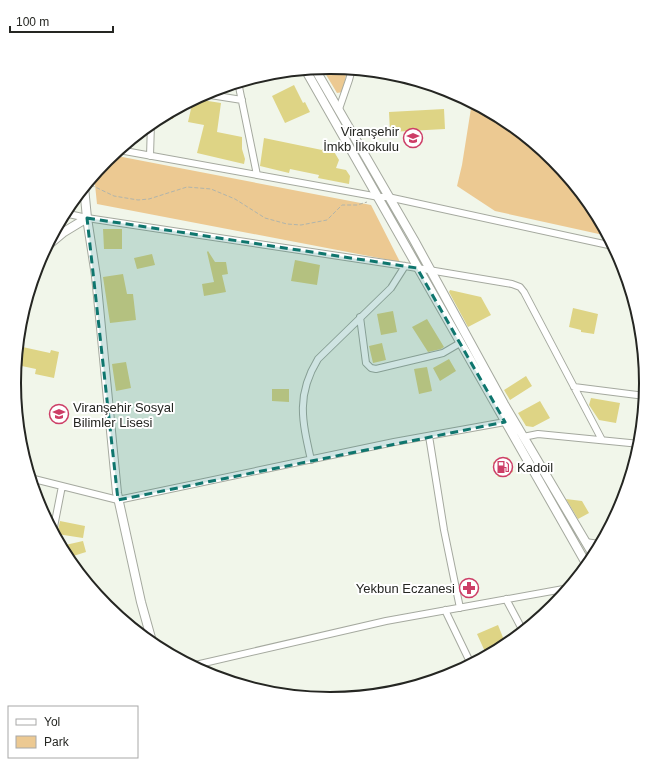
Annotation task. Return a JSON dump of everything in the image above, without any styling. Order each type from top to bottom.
[{"type":"street","points":[[309,75],[584,559]]},
{"type":"street","points":[[319,75],[504,404],[590,550]]},
{"type":"street","points":[[339,109],[351,75]]},
{"type":"street","points":[[239,88],[257,175]]},
{"type":"street","points":[[217,96],[242,100]]},
{"type":"street","points":[[150,156],[151,131]]},
{"type":"street","points":[[126,151],[379,197],[388,197],[606,245]]},
{"type":"street","points":[[85,195],[96,276],[118,500],[141,602],[150,634]]},
{"type":"street","points":[[71,214],[430,270],[512,284],[520,287],[602,440]]},
{"type":"street","points":[[57,238],[87,218]]},
{"type":"street","points":[[311,460],[304,430],[302,412],[305,385],[310,372],[318,359],[391,288],[405,266]]},
{"type":"street","points":[[360,317],[366,363],[371,368],[376,369],[443,353],[460,343]]},
{"type":"street","points":[[574,387],[638,395]]},
{"type":"street","points":[[36,480],[118,500],[429,436],[505,422]]},
{"type":"street","points":[[523,437],[538,434],[633,443]]},
{"type":"street","points":[[429,436],[444,530],[460,608]]},
{"type":"street","points":[[55,523],[62,486]]},
{"type":"street","points":[[585,542],[595,543]]},
{"type":"street","points":[[202,664],[386,621],[559,590]]},
{"type":"street","points":[[506,599],[520,626]]},
{"type":"street","points":[[445,610],[468,660]]},
{"type":"path","points":[[92,186],[114,196],[138,200],[149,199],[187,187],[211,189],[235,199],[264,218],[287,224],[301,225],[327,220],[342,205],[357,205],[379,197]]},
{"type":"highlighted area","points":[[87,218],[417,268],[505,422],[118,500]]},
{"type":"green space","points":[[326,74],[346,75],[343,92],[337,93]]},
{"type":"green space","points":[[471,108],[502,126],[534,151],[562,179],[575,195],[587,211],[601,234],[495,211],[457,186]]},
{"type":"green space","points":[[120,157],[371,205],[400,262],[97,204],[95,183]]},
{"type":"building","points":[[294,85],[303,103],[305,102],[310,112],[285,123],[272,96]]},
{"type":"building","points":[[206,101],[221,103],[217,132],[242,137],[242,149],[245,159],[244,164],[197,153],[204,125],[188,122],[191,107]]},
{"type":"building","points":[[444,109],[445,129],[390,132],[389,112]]},
{"type":"building","points":[[264,138],[322,150],[333,150],[339,160],[336,168],[346,170],[350,176],[349,184],[318,178],[319,175],[290,169],[289,173],[260,166]]},
{"type":"building","points":[[103,229],[122,229],[122,249],[104,249]]},
{"type":"building","points":[[208,251],[215,262],[226,262],[228,274],[222,275],[226,292],[204,296],[202,284],[214,282]]},
{"type":"building","points":[[152,254],[155,265],[137,269],[134,258]]},
{"type":"building","points":[[295,260],[320,265],[317,285],[291,281]]},
{"type":"building","points":[[123,274],[127,294],[133,294],[136,320],[110,323],[103,277]]},
{"type":"building","points":[[450,290],[481,297],[491,315],[468,327],[449,292]]},
{"type":"building","points":[[573,308],[598,314],[594,334],[581,332],[581,330],[569,327]]},
{"type":"building","points":[[393,311],[397,332],[381,335],[377,314]]},
{"type":"building","points":[[427,319],[444,347],[441,349],[428,352],[412,327]]},
{"type":"building","points":[[382,343],[386,360],[373,363],[369,346]]},
{"type":"building","points":[[24,347],[50,353],[51,350],[59,352],[54,378],[35,374],[36,369],[22,366]]},
{"type":"building","points":[[449,359],[456,371],[440,381],[433,368]]},
{"type":"building","points":[[126,362],[131,388],[116,391],[112,364]]},
{"type":"building","points":[[427,367],[432,391],[419,394],[414,369]]},
{"type":"building","points":[[526,376],[532,386],[510,400],[504,390]]},
{"type":"building","points":[[272,389],[289,389],[289,402],[272,401]]},
{"type":"building","points":[[591,398],[620,403],[616,423],[599,420],[589,405]]},
{"type":"building","points":[[540,401],[550,418],[533,427],[526,426],[518,413]]},
{"type":"building","points":[[508,457],[513,472],[498,477],[493,462]]},
{"type":"building","points":[[566,499],[582,501],[589,513],[578,519]]},
{"type":"building","points":[[60,521],[85,526],[83,538],[61,535],[58,530]]},
{"type":"building","points":[[83,541],[86,552],[74,556],[67,545]]},
{"type":"building","points":[[498,625],[504,639],[485,651],[477,634]]},
{"type":"place","name":"Viranşehir İmkb İlkokulu","points":[[413,138]]},
{"type":"place","name":"Viranşehir Sosyal Bilimler Lisesi","points":[[59,414]]},
{"type":"place","name":"Kadoil","points":[[503,467]]},
{"type":"place","name":"Yekbun Eczanesi","points":[[469,588]]}]
